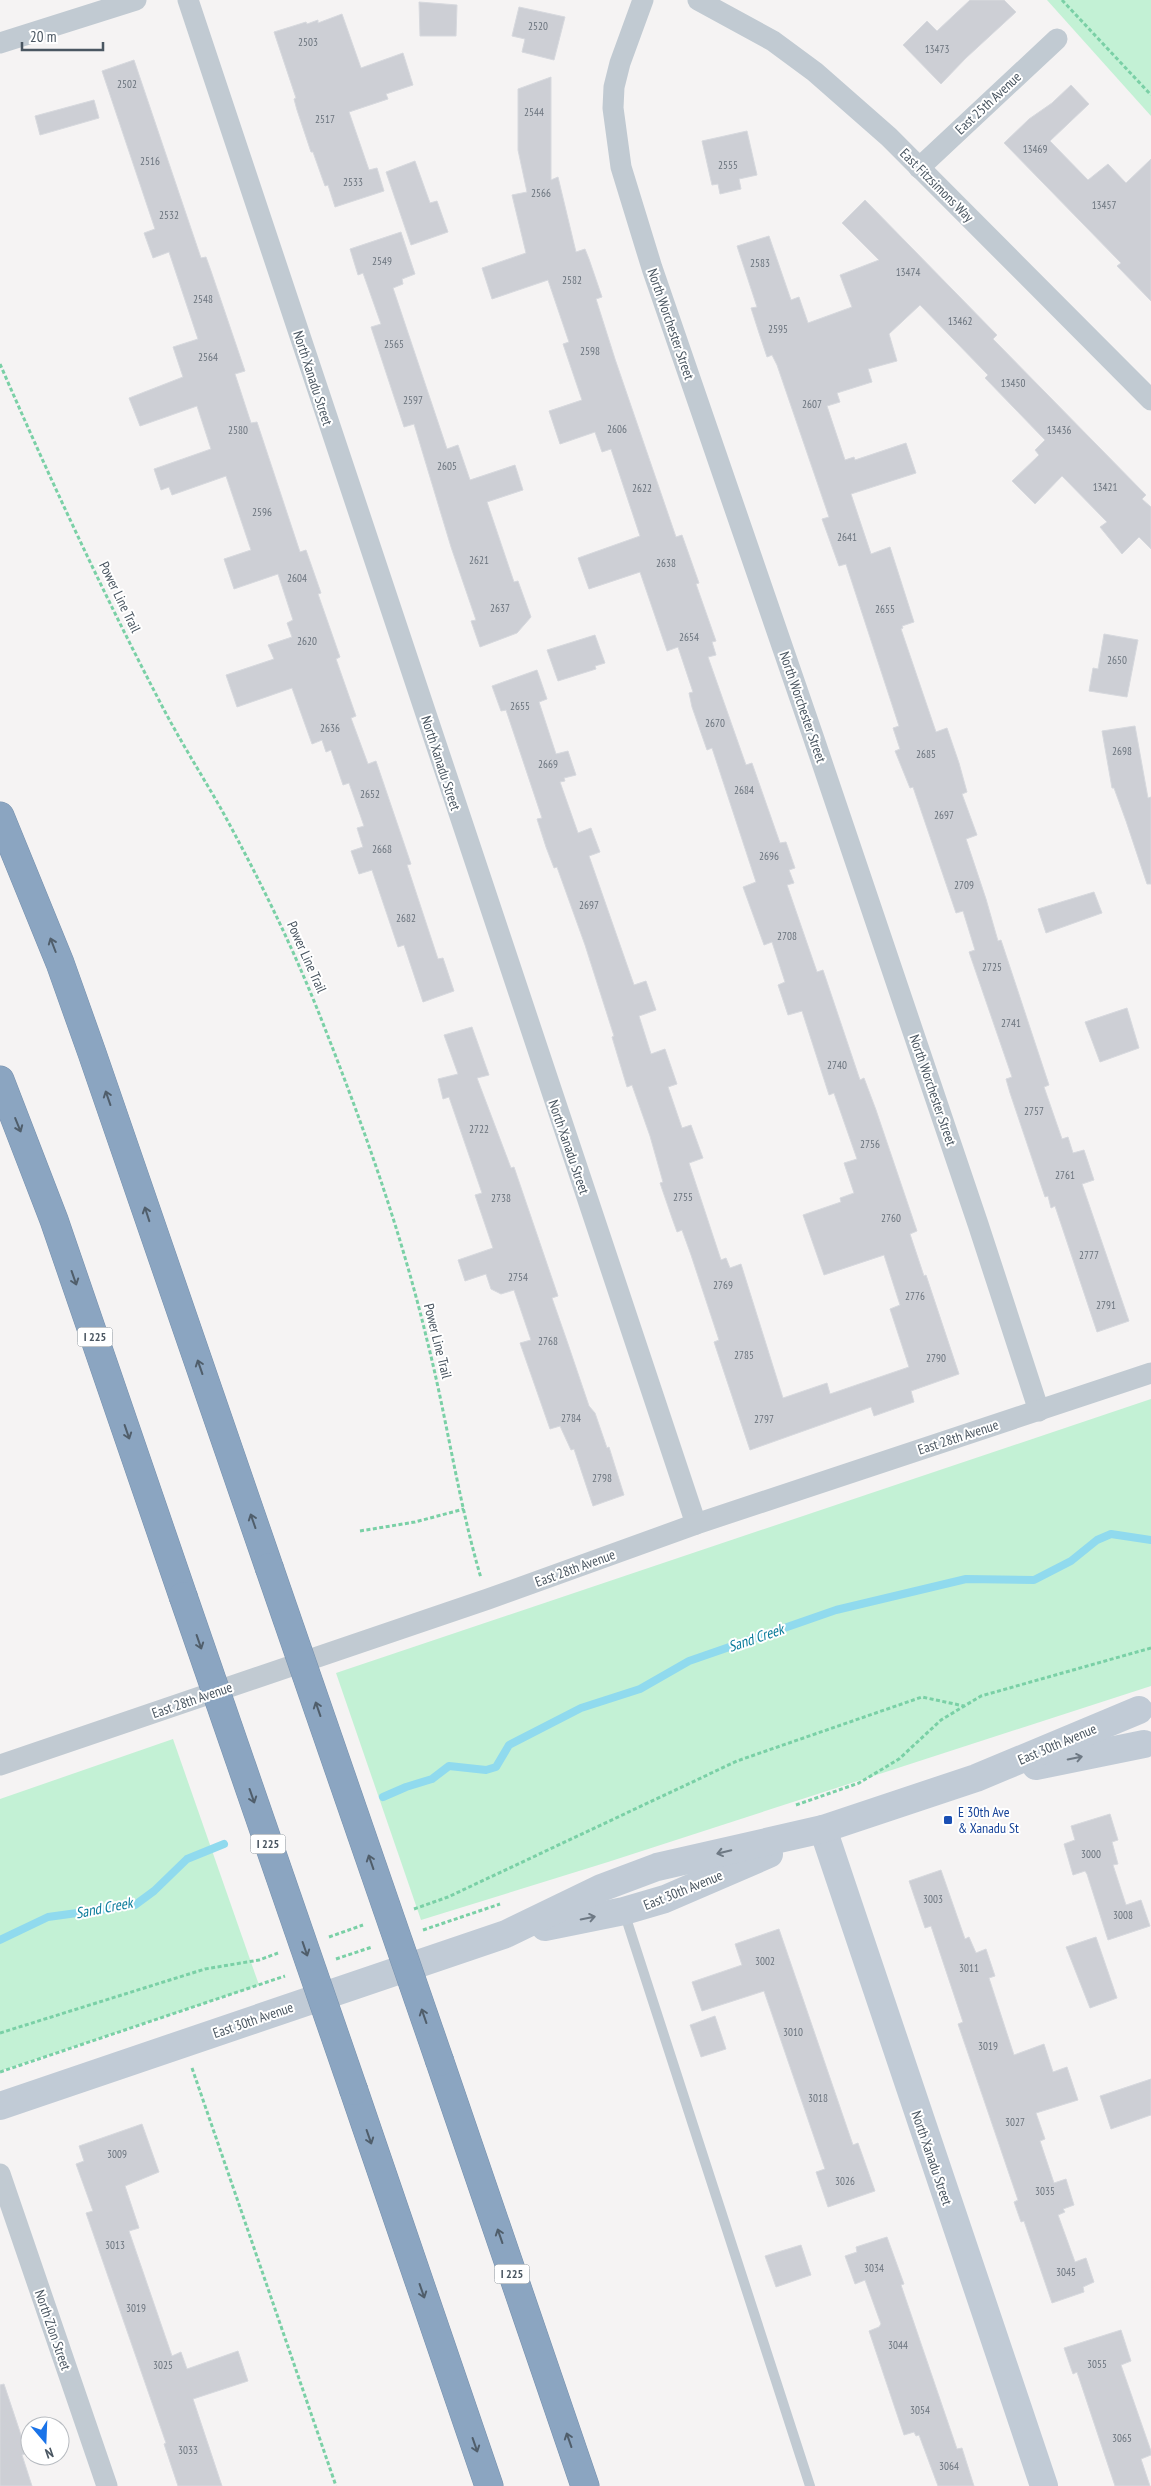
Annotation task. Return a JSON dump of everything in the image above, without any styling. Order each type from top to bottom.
[{"type":"highway","name":"I 225","points":[[0,816],[47,931],[92,1053],[585,2486]]},
{"type":"highway","name":"I 225","points":[[0,1080],[63,1246],[489,2486]]},
{"type":"street","points":[[0,43],[136,0]]},
{"type":"street","name":"North Xanadu Street","points":[[188,0],[696,1524]]},
{"type":"street","name":"North Worchester Street","points":[[643,0],[620,62],[614,87],[613,108],[621,167],[652,268],[823,764],[1039,1411]]},
{"type":"street","name":"East Fitzsimons Way","points":[[698,0],[773,41],[815,72],[889,137],[1151,400]]},
{"type":"street","name":"East 25th Avenue","points":[[919,168],[1057,39]]},
{"type":"street","name":"East 28th Avenue","points":[[0,1765],[488,1599],[696,1524],[1151,1374]]},
{"type":"street","points":[[1145,1707],[1134,1715],[1132,1728],[1138,1740],[1148,1745]]},
{"type":"street","name":"East 30th Avenue","points":[[0,2106],[506,1934],[602,1888],[656,1868],[822,1829],[976,1778],[1145,1707]]},
{"type":"street","name":"East 30th Avenue","points":[[976,1778],[1148,1745]]},
{"type":"street","name":"North Xanadu Street","points":[[822,1829],[1044,2486]]},
{"type":"street","name":"East 30th Avenue","points":[[506,1934],[624,1911],[665,1899],[822,1829]]},
{"type":"street","name":"North Zion Street","points":[[0,2174],[107,2486]]},
{"type":"lane","points":[[624,1911],[810,2486]]},
{"type":"path","points":[[1062,0],[1151,94]]},
{"type":"path","name":"Power Line Trail","points":[[0,364],[35,446],[104,592],[164,709],[257,878],[316,1007],[389,1204],[427,1339],[469,1538],[488,1599]]},
{"type":"path","points":[[360,1531],[415,1522],[464,1509]]},
{"type":"path","points":[[410,1910],[448,1897],[737,1761],[922,1697],[965,1706]]},
{"type":"path","points":[[325,1938],[372,1922]]},
{"type":"path","points":[[0,2033],[205,1969],[259,1960],[287,1950]]},
{"type":"path","points":[[196,2079],[336,2486]]},
{"type":"green space","points":[[1047,0],[1151,0],[1151,116]]},
{"type":"green space","points":[[1151,1399],[1151,1686],[608,1862],[421,1920],[336,1673]]},
{"type":"green space","points":[[173,1739],[259,1985],[0,2071],[0,1799]]},
{"type":"building","points":[[970,0],[1004,0],[1016,12],[941,84],[903,45],[927,21],[937,31]]},
{"type":"building","points":[[419,2],[457,5],[456,36],[420,36]]},
{"type":"building","points":[[519,7],[565,17],[554,60],[522,52],[525,39],[512,36]]},
{"type":"building","points":[[342,14],[361,68],[403,53],[413,85],[386,94],[388,99],[349,112],[369,170],[377,168],[384,191],[335,207],[328,185],[325,186],[313,152],[311,152],[297,110],[294,99],[296,98],[274,32],[306,22],[307,24],[318,20],[318,23]]},
{"type":"building","points":[[134,60],[201,258],[206,257],[245,371],[235,374],[251,423],[257,422],[300,552],[306,550],[321,593],[318,594],[340,657],[336,659],[356,716],[351,718],[368,764],[376,761],[411,864],[407,865],[438,959],[443,958],[454,991],[423,1002],[404,945],[398,947],[372,870],[359,874],[351,851],[363,847],[357,828],[364,826],[349,783],[343,785],[331,750],[326,752],[322,740],[312,744],[292,688],[237,707],[226,675],[274,659],[268,645],[292,637],[287,623],[293,620],[278,574],[234,589],[224,559],[251,550],[226,476],[172,495],[169,487],[161,490],[154,469],[211,449],[197,406],[140,426],[129,398],[183,377],[173,347],[198,339],[169,252],[153,258],[144,233],[155,229],[102,71]]},
{"type":"building","points":[[551,77],[551,180],[558,177],[576,252],[585,249],[602,297],[596,299],[615,359],[676,537],[682,535],[699,583],[696,584],[716,641],[712,642],[716,655],[708,657],[746,765],[752,763],[780,843],[786,842],[795,868],[789,870],[794,883],[787,885],[817,972],[823,970],[860,1080],[864,1078],[876,1110],[917,1231],[910,1234],[924,1276],[926,1275],[959,1374],[911,1391],[914,1402],[874,1416],[871,1407],[750,1450],[714,1342],[719,1340],[691,1255],[682,1230],[677,1232],[672,1218],[660,1183],[663,1182],[650,1136],[632,1085],[627,1087],[612,1037],[614,1036],[585,945],[557,867],[554,868],[537,819],[542,818],[506,710],[501,711],[492,686],[537,670],[547,699],[539,702],[556,754],[568,751],[576,775],[564,778],[565,781],[560,782],[578,833],[591,828],[600,852],[589,856],[634,985],[646,981],[656,1010],[639,1016],[651,1054],[665,1049],[677,1084],[668,1087],[682,1128],[691,1125],[703,1158],[689,1163],[721,1260],[726,1258],[730,1268],[741,1264],[783,1398],[827,1383],[830,1394],[909,1367],[890,1309],[900,1305],[884,1255],[824,1275],[803,1215],[841,1202],[840,1198],[854,1193],[844,1163],[857,1159],[834,1093],[829,1095],[802,1011],[788,1015],[778,985],[785,982],[772,942],[764,945],[743,887],[756,882],[712,748],[707,750],[692,707],[689,693],[693,692],[678,647],[667,651],[640,572],[589,589],[578,558],[640,536],[611,449],[602,452],[595,432],[560,444],[549,411],[582,400],[563,344],[569,342],[548,280],[492,299],[482,268],[526,253],[512,195],[527,192],[518,150],[518,89]]},
{"type":"building","points":[[1071,85],[1089,104],[1050,141],[1088,180],[1108,164],[1126,183],[1151,159],[1151,301],[1117,266],[1121,263],[1004,143],[1029,119],[1052,103]]},
{"type":"building","points":[[94,100],[99,118],[40,135],[35,116]]},
{"type":"building","points":[[747,131],[757,175],[739,179],[741,189],[720,194],[718,184],[712,185],[702,141]]},
{"type":"building","points":[[415,161],[430,203],[437,201],[448,232],[411,245],[386,172]]},
{"type":"building","points":[[865,200],[997,335],[993,339],[1146,495],[1142,499],[1151,507],[1151,549],[1139,537],[1122,554],[1100,527],[1107,522],[1062,476],[1035,504],[1012,481],[1039,455],[1035,450],[1045,440],[985,378],[988,375],[920,305],[889,334],[897,361],[868,369],[872,382],[837,393],[840,402],[827,406],[845,460],[854,457],[855,460],[906,443],[916,473],[851,494],[871,554],[890,547],[914,622],[902,626],[903,628],[901,629],[936,732],[947,728],[959,763],[967,792],[962,794],[977,835],[966,839],[998,941],[1001,940],[1049,1085],[1044,1087],[1062,1139],[1068,1137],[1073,1153],[1084,1150],[1094,1180],[1082,1184],[1129,1321],[1097,1332],[1055,1206],[1051,1208],[1048,1196],[1045,1197],[1010,1093],[1006,1079],[1012,1077],[969,952],[975,950],[963,911],[956,913],[913,787],[910,788],[895,751],[900,749],[893,728],[899,726],[846,564],[839,566],[822,519],[829,517],[777,365],[772,355],[767,357],[751,308],[757,307],[737,246],[769,236],[791,300],[799,297],[808,323],[852,307],[840,275],[879,260],[842,223]]},
{"type":"building","points":[[401,232],[415,274],[402,279],[403,284],[393,288],[447,449],[458,445],[470,480],[515,465],[523,490],[487,502],[514,582],[518,581],[531,617],[517,633],[480,647],[471,621],[476,620],[451,547],[414,424],[404,427],[371,327],[381,324],[363,273],[358,275],[350,249]]},
{"type":"building","points":[[1104,634],[1138,640],[1127,697],[1089,691],[1093,668],[1098,669]]},
{"type":"building","points":[[595,635],[605,663],[595,666],[596,669],[558,681],[547,650]]},
{"type":"building","points":[[1135,726],[1148,798],[1151,797],[1151,884],[1147,884],[1114,788],[1112,788],[1102,731]]},
{"type":"building","points":[[1094,892],[1102,913],[1046,933],[1038,909]]},
{"type":"building","points":[[1127,1008],[1139,1048],[1100,1062],[1085,1022]]},
{"type":"building","points":[[472,1027],[489,1075],[477,1078],[511,1168],[514,1167],[558,1296],[552,1298],[589,1406],[595,1413],[607,1448],[609,1447],[624,1495],[593,1506],[574,1449],[571,1450],[560,1426],[550,1429],[520,1343],[531,1340],[514,1290],[501,1294],[491,1289],[486,1274],[465,1281],[458,1260],[493,1248],[475,1195],[482,1193],[449,1097],[443,1099],[438,1079],[458,1074],[444,1035]]},
{"type":"building","points":[[1110,1814],[1118,1840],[1112,1842],[1118,1864],[1113,1865],[1126,1905],[1141,1900],[1150,1926],[1108,1940],[1087,1874],[1085,1871],[1073,1875],[1064,1844],[1075,1840],[1071,1826]]},
{"type":"building","points":[[941,1870],[965,1939],[969,1937],[976,1953],[986,1949],[995,1976],[989,1978],[1014,2055],[1044,2044],[1053,2072],[1067,2067],[1078,2100],[1036,2113],[1045,2139],[1040,2141],[1054,2183],[1066,2179],[1074,2205],[1063,2209],[1065,2212],[1058,2215],[1075,2262],[1086,2258],[1094,2282],[1083,2287],[1084,2292],[1052,2303],[1024,2221],[1021,2222],[1014,2202],[1018,2200],[958,2024],[963,2022],[931,1926],[925,1928],[909,1881]]},
{"type":"building","points":[[779,1929],[853,2145],[858,2143],[875,2191],[828,2207],[816,2172],[825,2169],[764,1991],[702,2011],[692,1982],[742,1965],[735,1944]]},
{"type":"building","points":[[1096,1937],[1117,1998],[1090,2008],[1066,1947]]},
{"type":"building","points":[[715,2016],[726,2049],[701,2057],[690,2025]]},
{"type":"building","points":[[1151,2079],[1151,2115],[1111,2129],[1100,2096]]},
{"type":"building","points":[[142,2124],[159,2172],[125,2186],[139,2228],[129,2231],[172,2356],[181,2352],[187,2369],[238,2351],[248,2381],[193,2399],[222,2486],[178,2486],[164,2444],[166,2443],[86,2213],[93,2211],[76,2164],[84,2161],[79,2146]]},
{"type":"building","points":[[887,2237],[904,2284],[901,2285],[957,2449],[962,2448],[974,2486],[938,2486],[919,2435],[916,2436],[914,2432],[904,2435],[869,2331],[879,2327],[881,2324],[865,2280],[855,2284],[845,2256],[857,2252],[856,2247]]},
{"type":"building","points":[[801,2245],[811,2275],[776,2287],[765,2256]]},
{"type":"building","points":[[1121,2330],[1131,2361],[1121,2365],[1151,2451],[1151,2455],[1141,2459],[1150,2486],[1115,2486],[1077,2372],[1073,2374],[1064,2348]]},
{"type":"building","points":[[4,2384],[20,2432],[20,2466],[26,2466],[32,2486],[0,2486],[0,2385]]},
{"type":"waterway","name":"Sand Creek","points":[[383,1797],[432,1779],[449,1766],[486,1770],[496,1767],[509,1745],[581,1708],[640,1689],[689,1661],[836,1610],[966,1579],[1034,1580],[1071,1561],[1097,1540],[1111,1534],[1151,1540]]},
{"type":"waterway","name":"Sand Creek","points":[[0,1940],[48,1917],[135,1905],[154,1891],[187,1859],[224,1844]]},
{"type":"place","name":"E 30th Ave & Xanadu St","points":[[948,1820]]}]
